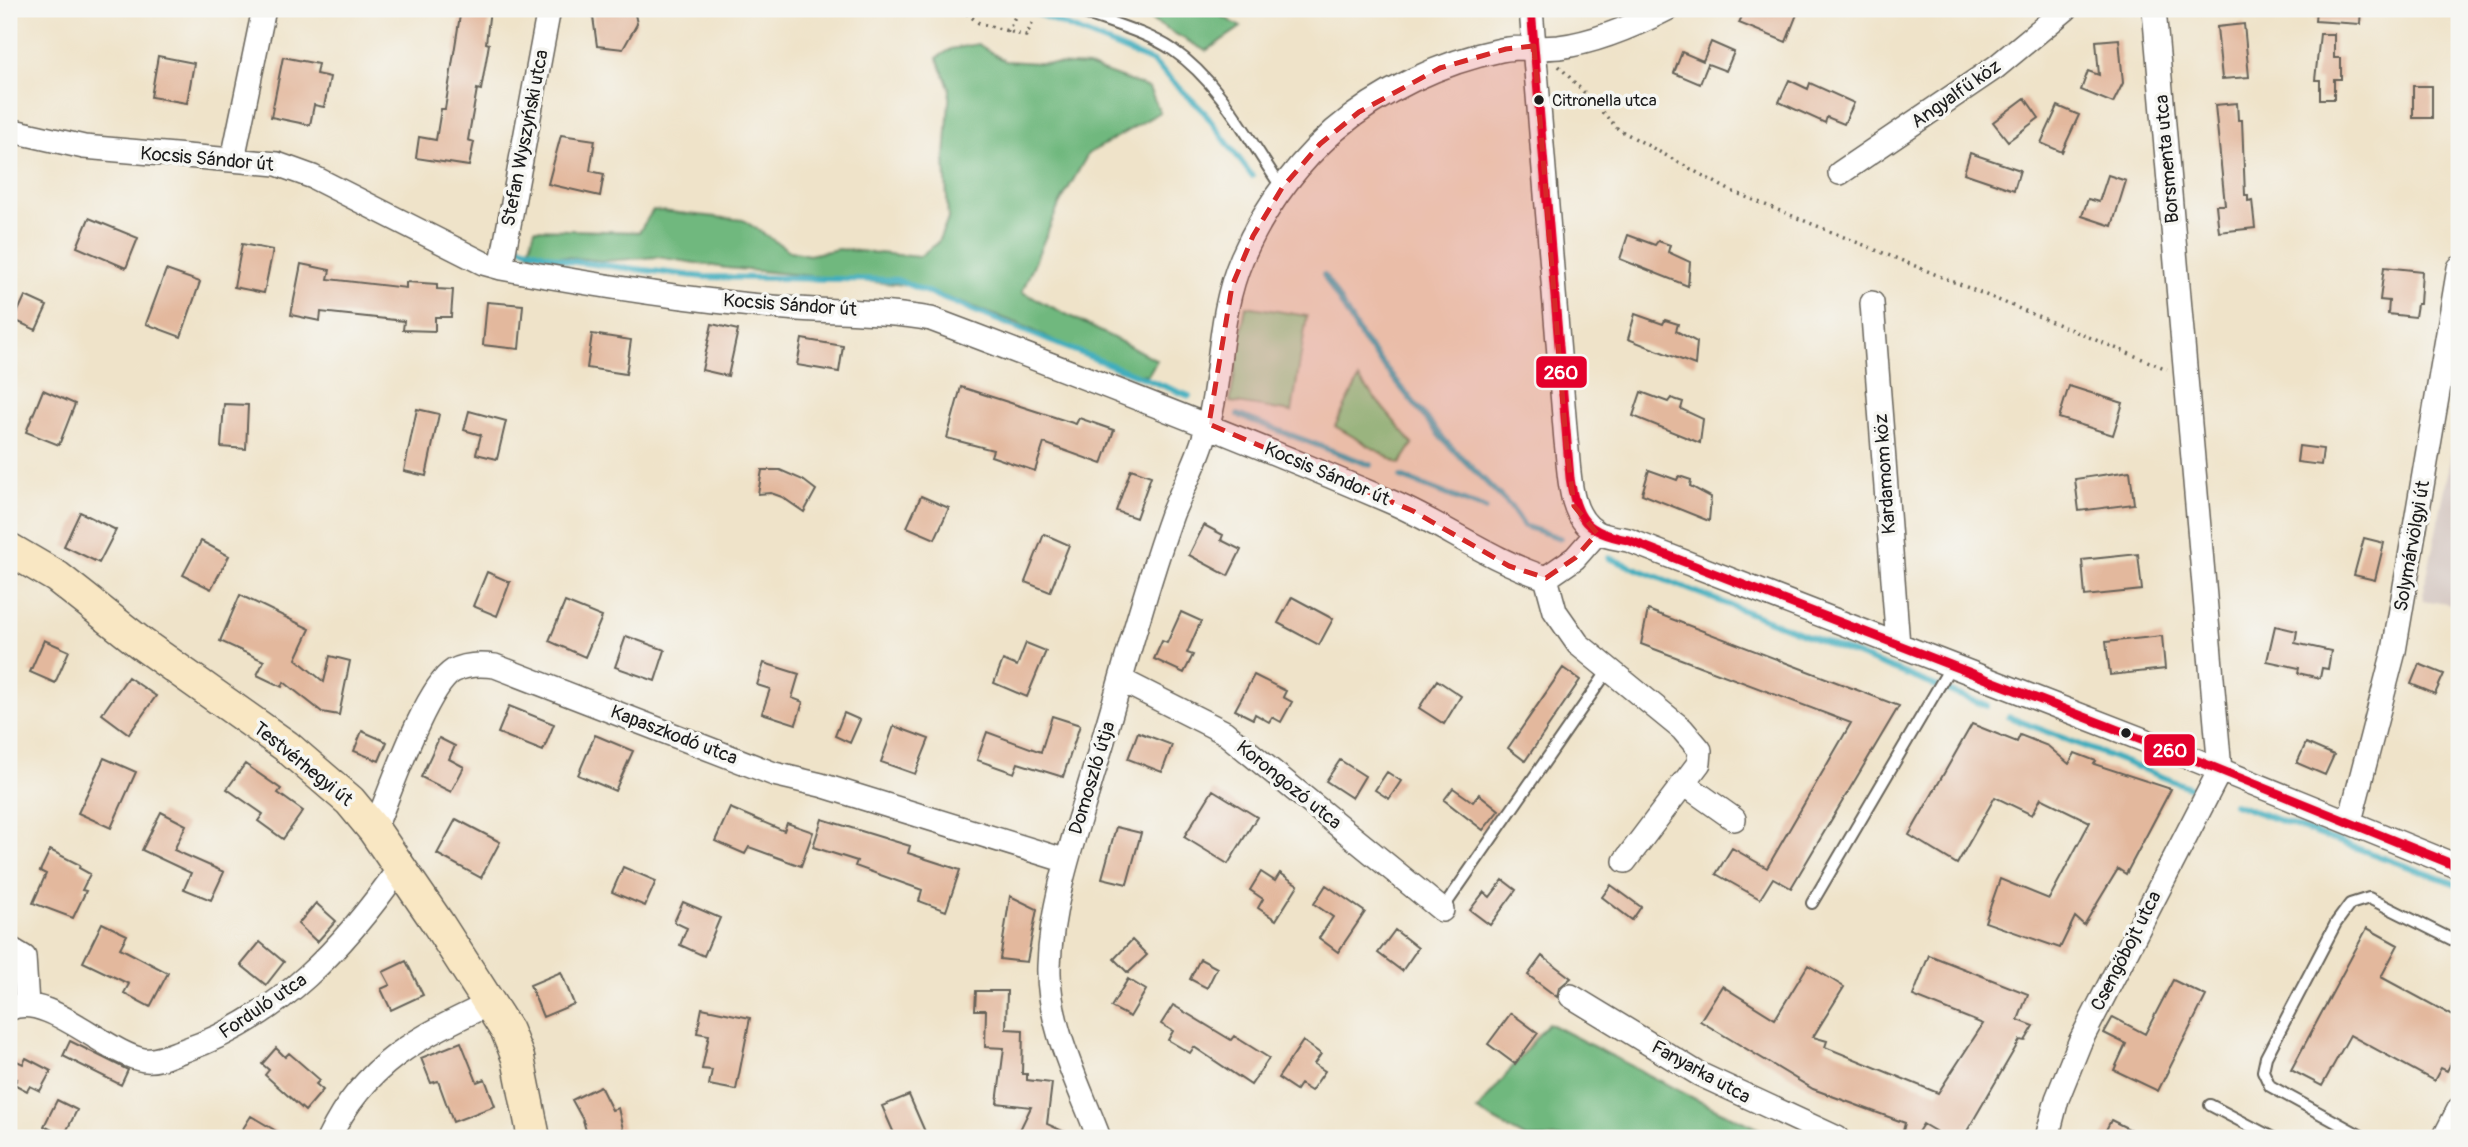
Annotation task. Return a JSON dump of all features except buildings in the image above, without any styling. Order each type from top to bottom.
[{"type":"street","points":[[233,159],[264,9]]},
{"type":"street","name":"Stefan Wyszyński utca","points":[[501,268],[549,9]]},
{"type":"street","points":[[1531,9],[1568,454],[1574,506],[1583,521],[1597,533],[1628,540],[1898,645],[1948,672],[2220,770],[2459,867]]},
{"type":"street","name":"Domoszló útja","points":[[1100,1138],[1059,1030],[1052,1000],[1049,968],[1052,933],[1067,861],[1163,541],[1209,424],[1223,318],[1232,286],[1253,236],[1282,188],[1336,129],[1412,81],[1479,55],[1534,46],[1556,47],[1600,37],[1667,9]]},
{"type":"street","name":"Angyalfű köz","points":[[1840,173],[1996,67],[2066,9]]},
{"type":"street","name":"Borsmenta utca","points":[[2154,9],[2220,770]]},
{"type":"street","name":"Kocsis Sándor út","points":[[9,130],[84,147],[277,164],[313,177],[483,263],[501,268],[643,293],[797,309],[894,312],[931,319],[1209,424],[1413,511],[1509,566],[1546,578]]},
{"type":"street","name":"Solymárvölgyi út","points":[[2350,821],[2394,652],[2459,268]]},
{"type":"street","name":"Kardamom köz","points":[[1872,303],[1898,645]]},
{"type":"street","points":[[1597,533],[1575,558],[1546,578],[1555,611],[1578,644],[1682,729],[1697,743],[1701,755],[1699,763],[1625,861]]},
{"type":"street","name":"Testvérhegyi út","points":[[9,548],[57,577],[142,644],[286,746],[350,801],[400,867],[491,1003],[518,1058],[534,1138]]},
{"type":"street","name":"Kapaszkodó utca","points":[[374,830],[433,692],[452,672],[481,664],[495,666],[774,774],[821,785],[1067,861]]},
{"type":"street","name":"Korongozó utca","points":[[1121,680],[1224,732],[1442,910]]},
{"type":"street","name":"Csengőbojt utca","points":[[2047,1138],[2057,1099],[2080,1042],[2220,770]]},
{"type":"street","points":[[1683,783],[1734,819]]},
{"type":"street","name":"Forduló utca","points":[[18,1007],[40,1008],[139,1059],[160,1058],[200,1045],[241,1024],[282,998],[318,968],[372,908],[400,867]]},
{"type":"street","points":[[9,948],[24,957],[18,1007]]},
{"type":"street","name":"Fanyarka utca","points":[[1572,996],[1699,1074],[1836,1138]]},
{"type":"street","points":[[329,1138],[351,1098],[390,1058],[436,1028],[491,1003]]},
{"type":"street","points":[[2444,1138],[2459,1109]]},
{"type":"lane","points":[[1074,9],[1155,41],[1185,60],[1213,88],[1282,188]]},
{"type":"lane","points":[[1442,910],[1609,669]]},
{"type":"lane","points":[[1812,903],[1948,672]]},
{"type":"lane","points":[[2365,1138],[2270,1086],[2263,1071],[2266,1057],[2336,923],[2350,904],[2369,898],[2459,943]]},
{"type":"lane","points":[[2210,1105],[2273,1138]]},
{"type":"path","points":[[961,9],[979,23],[1026,36],[1033,22]]},
{"type":"path","points":[[1007,32],[1015,17]]},
{"type":"path","points":[[1558,65],[1618,130],[1729,190],[2164,368],[2185,374]]},
{"type":"highlighted area","points":[[1534,46],[1566,441],[1574,506],[1597,533],[1575,558],[1546,578],[1509,566],[1413,511],[1209,424],[1232,286],[1253,236],[1282,188],[1320,144],[1359,112],[1440,68],[1506,49]]},
{"type":"shaded area","points":[[2459,420],[2459,606],[2422,600]]},
{"type":"green space","points":[[1131,9],[1209,9],[1241,27],[1206,51]]},
{"type":"green space","points":[[978,44],[1005,61],[1088,66],[1149,88],[1160,112],[1088,154],[1059,205],[1022,292],[1157,360],[1148,375],[1120,371],[1017,323],[915,286],[726,268],[658,257],[604,261],[528,253],[535,229],[639,232],[653,210],[743,220],[790,251],[809,255],[838,249],[919,257],[938,242],[948,219],[945,158],[950,89],[937,58],[951,49]]},
{"type":"green space","points":[[1246,306],[1307,316],[1292,412],[1230,402]]},
{"type":"green space","points":[[1359,379],[1413,444],[1400,464],[1335,426]]},
{"type":"green space","points":[[1548,1023],[1699,1101],[1778,1138],[1526,1138],[1477,1111]]},
{"type":"waterway","points":[[1026,9],[1153,62],[1204,112],[1252,176]]},
{"type":"waterway","points":[[516,245],[567,261],[703,277],[897,280],[1189,396]]},
{"type":"waterway","points":[[1324,275],[1363,340],[1442,438],[1510,506],[1524,526],[1560,538]]},
{"type":"waterway","points":[[1238,415],[1370,465]]},
{"type":"waterway","points":[[1401,477],[1485,509]]},
{"type":"waterway","points":[[1609,558],[1987,706]]},
{"type":"waterway","points":[[2009,717],[2191,788]]},
{"type":"waterway","points":[[2234,804],[2459,885]]},
{"type":"transit line","name":"260","points":[[1531,9],[1570,478],[1576,504],[1586,522],[1602,533],[1628,540],[2198,761],[2459,867]]},
{"type":"place","name":"Citronella utca","points":[[1539,100]]}]
